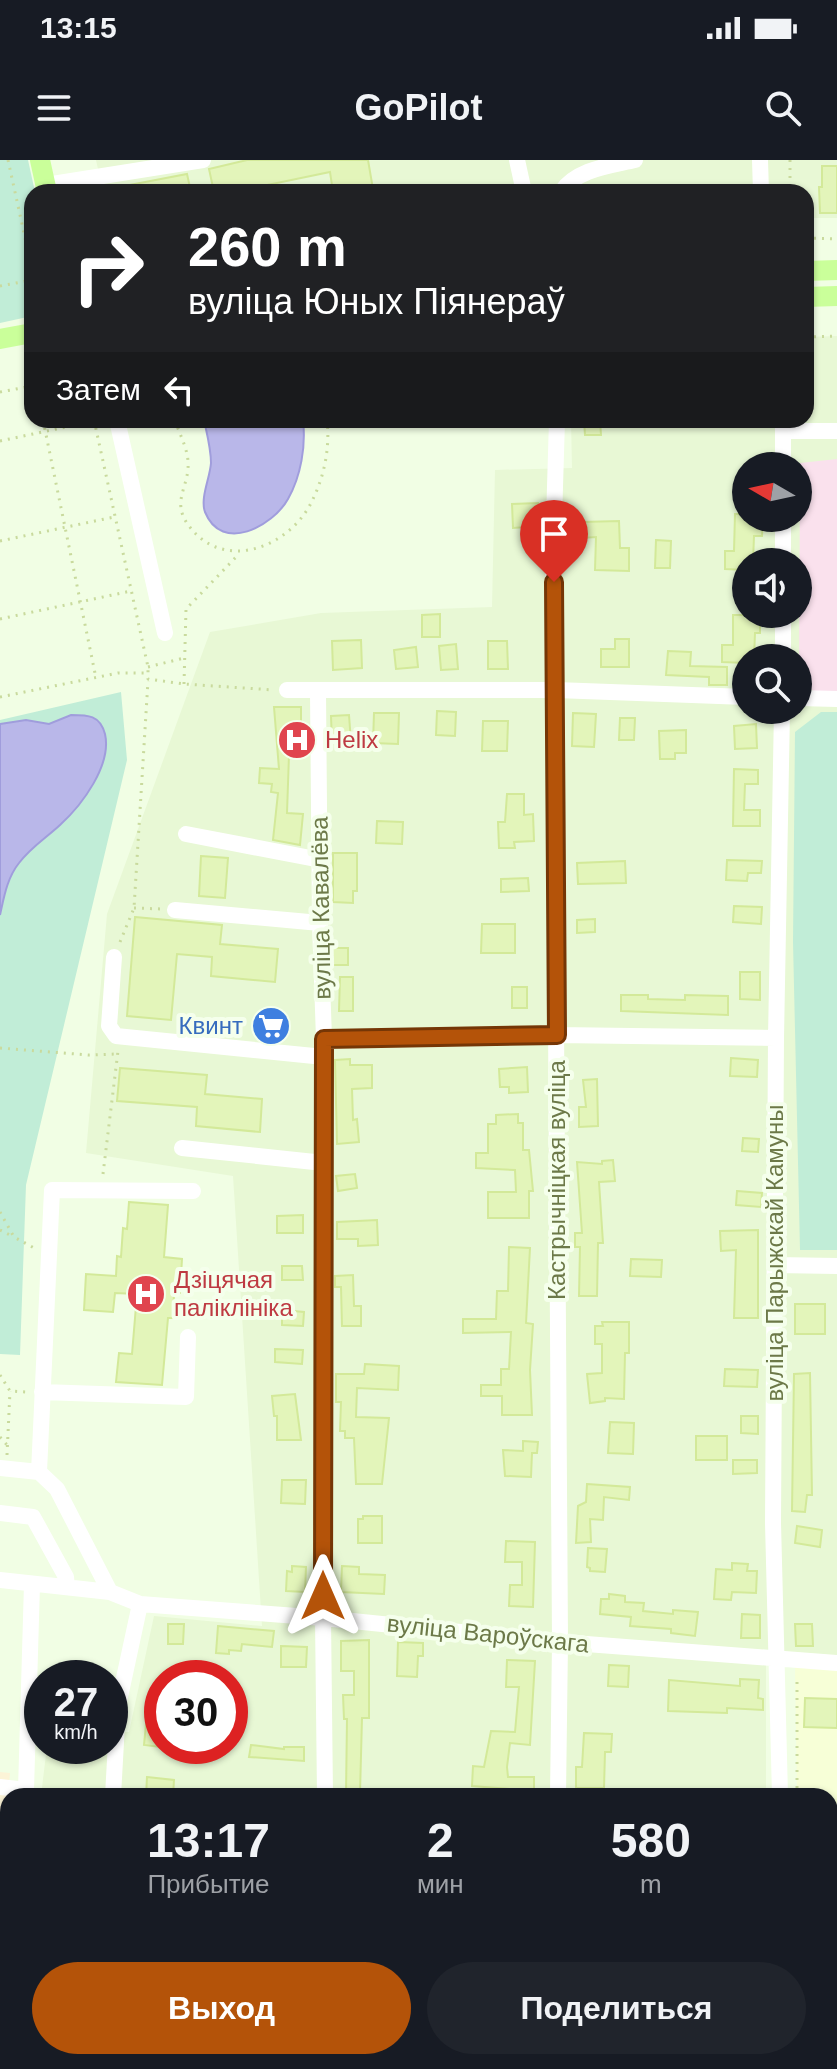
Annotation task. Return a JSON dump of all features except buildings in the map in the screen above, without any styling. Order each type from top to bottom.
[{"type":"main road","points":[[40,160],[45,184]]},
{"type":"main road","points":[[814,268],[837,270]]},
{"type":"main road","points":[[814,301],[837,296]]},
{"type":"main road","points":[[0,339],[24,334]]},
{"type":"street","points":[[58,184],[106,168],[203,160]]},
{"type":"street","points":[[517,160],[522,184]]},
{"type":"street","points":[[566,184],[600,167],[635,160]]},
{"type":"street","points":[[760,160],[761,184]]},
{"type":"street","points":[[119,428],[165,633]]},
{"type":"street","name":"Кастрычніцкая вуліца","points":[[557,428],[553,554],[560,1642],[558,1788]]},
{"type":"street","points":[[783,428],[783,452]]},
{"type":"street","points":[[805,428],[837,431]]},
{"type":"street","points":[[287,690],[556,690],[732,696]]},
{"type":"street","name":"вуліца Кавалёва","points":[[318,691],[324,1039],[325,1788]]},
{"type":"street","points":[[812,698],[837,699]]},
{"type":"street","name":"вуліца Парыжскай Камуны","points":[[780,1788],[773,1523],[782,724]]},
{"type":"street","points":[[186,834],[321,860]]},
{"type":"street","points":[[175,910],[320,923]]},
{"type":"street","points":[[114,957],[109,1026],[119,1045],[324,1057]]},
{"type":"street","points":[[324,1039],[557,1035],[776,1038]]},
{"type":"street","points":[[182,1148],[324,1163]]},
{"type":"street","points":[[39,1472],[52,1190],[193,1191]]},
{"type":"street","points":[[775,1265],[837,1266]]},
{"type":"street","points":[[42,1392],[186,1397],[188,1337]]},
{"type":"street","points":[[3,1468],[39,1472],[57,1489],[110,1592]]},
{"type":"street","points":[[0,1513],[33,1517],[66,1577],[67,1587]]},
{"type":"street","name":"вуліца Вароўскага","points":[[0,1580],[110,1592],[140,1604],[323,1618],[560,1642],[837,1663]]},
{"type":"street","points":[[26,1788],[32,1584]]},
{"type":"street","points":[[113,1788],[118,1706],[140,1604]]},
{"type":"path","points":[[8,160],[24,233]]},
{"type":"path","points":[[790,160],[790,184]]},
{"type":"path","points":[[814,238],[837,239]]},
{"type":"path","points":[[0,286],[24,282]]},
{"type":"path","points":[[814,337],[837,336]]},
{"type":"path","points":[[0,392],[24,388]]},
{"type":"path","points":[[0,441],[56,428]]},
{"type":"path","points":[[96,428],[148,667],[134,908],[114,957]]},
{"type":"path","points":[[178,428],[188,461],[179,502],[181,512],[189,526],[213,548],[239,553],[260,548],[276,539],[304,514],[313,500],[324,468],[328,428]]},
{"type":"path","points":[[46,430],[96,678]]},
{"type":"path","points":[[0,541],[115,516]]},
{"type":"path","points":[[184,684],[186,609],[239,553]]},
{"type":"path","points":[[0,619],[131,591]]},
{"type":"path","points":[[148,667],[185,658]]},
{"type":"path","points":[[0,697],[118,673],[148,673]]},
{"type":"path","points":[[148,679],[287,690]]},
{"type":"path","points":[[134,908],[175,910]]},
{"type":"path","points":[[0,1048],[89,1055],[119,1045],[101,1190]]},
{"type":"path","points":[[0,1212],[14,1237]]},
{"type":"path","points":[[0,1230],[49,1257]]},
{"type":"path","points":[[0,1375],[10,1391],[3,1468]]},
{"type":"path","points":[[10,1391],[42,1392]]},
{"type":"path","points":[[0,1437],[7,1445]]},
{"type":"path","points":[[797,1661],[797,1788]]},
{"type":"shaded area","points":[[0,160],[28,160],[33,184],[24,184],[24,318],[0,323]]},
{"type":"shaded area","points":[[96,160],[837,160],[837,218],[814,218],[814,184],[101,184]]},
{"type":"shaded area","points":[[837,336],[837,1657],[766,1654],[766,1788],[42,1788],[45,1764],[128,1764],[128,1732],[144,1662],[144,1764],[248,1764],[248,1660],[145,1660],[154,1616],[262,1626],[233,1176],[86,1153],[107,914],[210,632],[321,613],[492,607],[495,470],[572,468],[571,428],[814,428],[814,337]]},
{"type":"shaded area","points":[[837,459],[837,691],[812,690],[812,644],[799,644],[799,628],[812,628],[812,548],[800,548],[800,532],[812,532],[812,462]]},
{"type":"shaded area","points":[[121,692],[127,760],[26,1185],[20,1355],[0,1354],[0,720]]},
{"type":"shaded area","points":[[821,712],[837,712],[837,1250],[800,1250],[793,942],[795,732],[805,724],[812,724],[812,719]]},
{"type":"shaded area","points":[[795,1666],[837,1668],[837,1788],[797,1788]]},
{"type":"shaded area","points":[[0,1772],[10,1773],[9,1788],[0,1788]]},
{"type":"water","points":[[206,428],[303,428],[302,461],[288,499],[271,518],[247,531],[223,531],[213,525],[205,512],[210,447]]},
{"type":"water","points":[[71,715],[92,717],[103,728],[106,746],[100,771],[77,807],[28,852],[15,869],[6,888],[0,915],[0,724],[26,720],[49,724]]},
{"type":"place","name":"Helix","points":[[297,740]]},
{"type":"place","name":"Квинт","points":[[271,1026]]},
{"type":"place","name":"Дзіцячая паліклініка","points":[[146,1294]]},
{"type":"route","points":[[323,1596],[324,1039],[557,1035],[554,582]]}]
